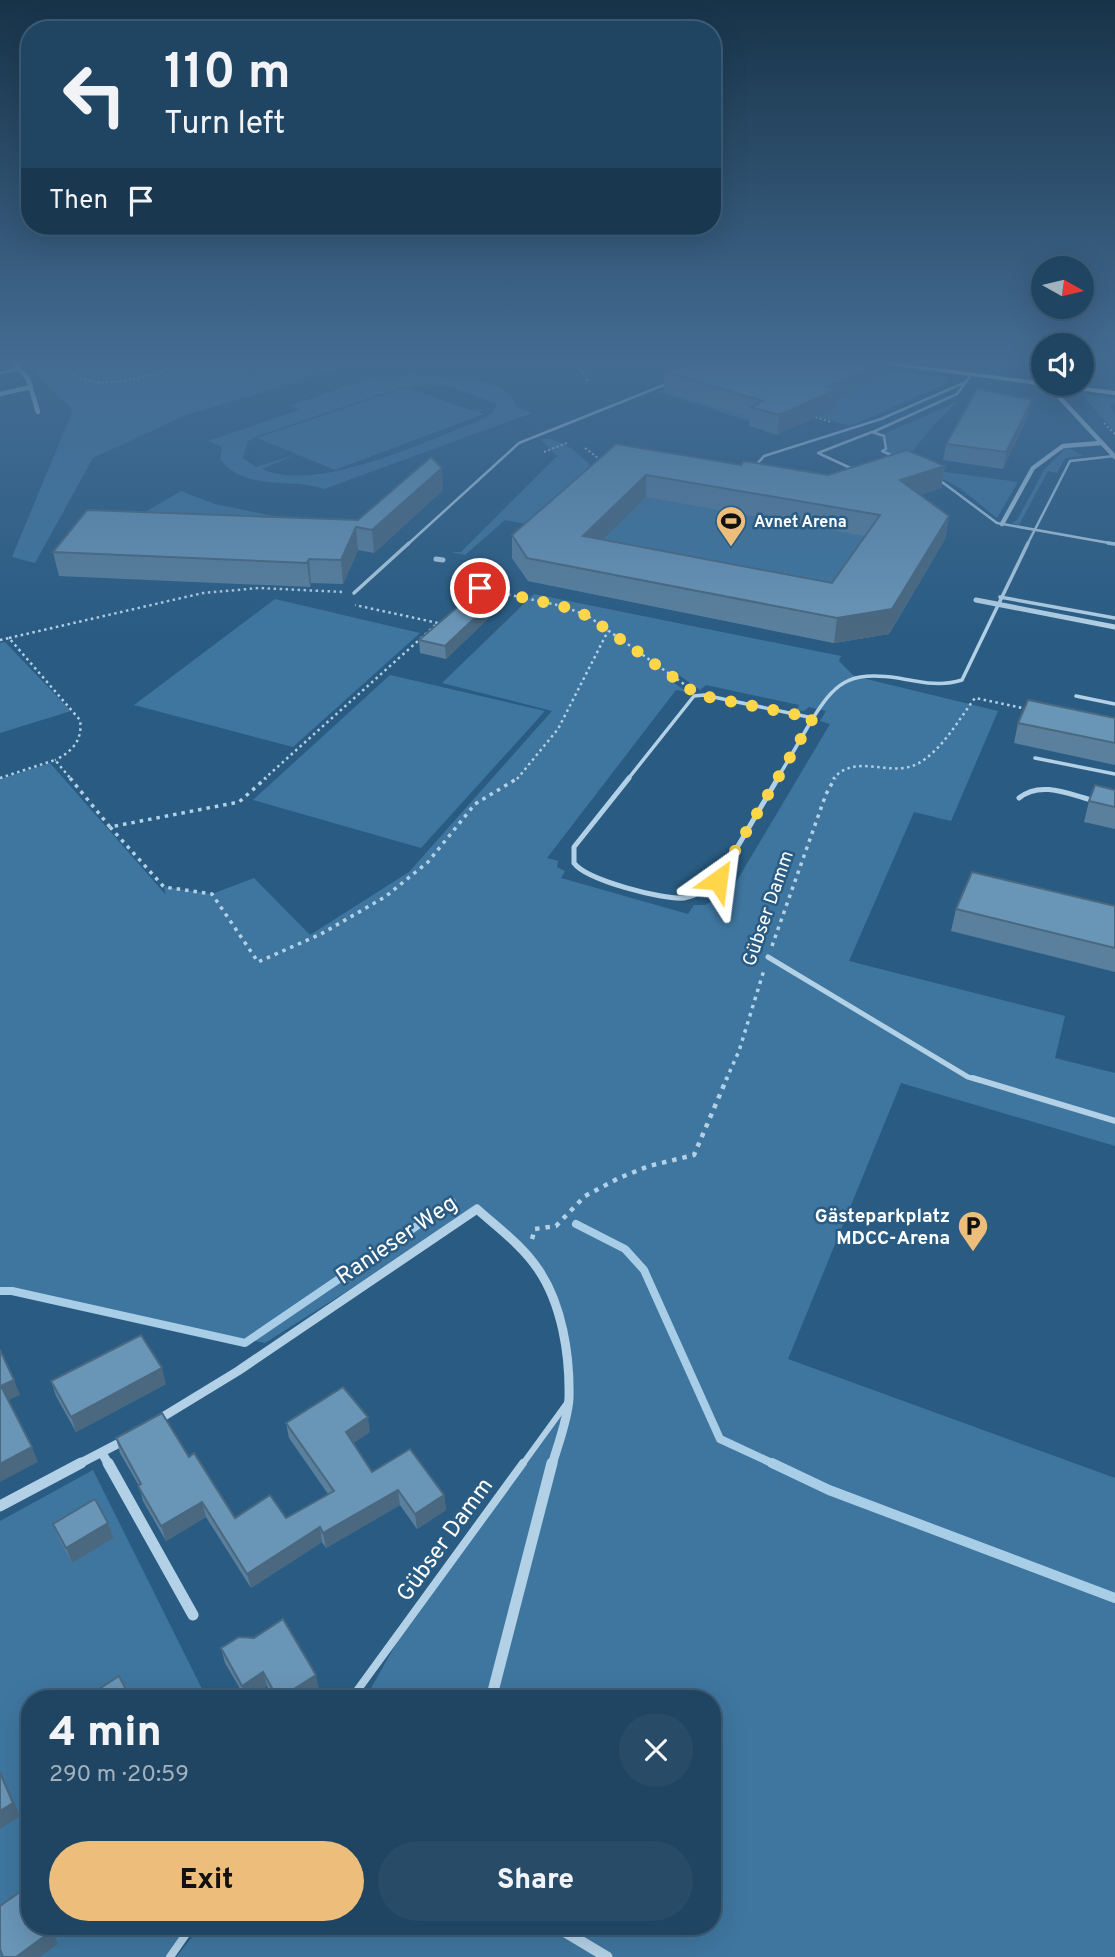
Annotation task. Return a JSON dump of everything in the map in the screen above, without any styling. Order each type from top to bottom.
[{"type":"street","points":[[1002,524],[1033,468],[1056,451]]},
{"type":"street","points":[[436,559],[443,560]]},
{"type":"street","points":[[976,600],[1115,627]]},
{"type":"street","name":"Ranieser Weg","points":[[147,1426],[248,1364],[477,1209],[527,1255],[546,1284],[562,1318],[568,1358],[569,1400],[493,1690]]},
{"type":"street","points":[[0,1506],[102,1454],[136,1433]]},
{"type":"street","points":[[102,1454],[193,1615]]},
{"type":"street","points":[[570,1935],[607,1957]]},
{"type":"lane","points":[[354,593],[510,451]]},
{"type":"lane","points":[[757,464],[764,456],[779,451]]},
{"type":"lane","points":[[822,451],[818,453],[870,477],[911,464],[883,451]]},
{"type":"lane","points":[[813,718],[698,695],[691,698],[574,847],[572,857],[582,872],[671,899],[691,897],[708,890],[718,880],[830,691],[856,680],[890,676],[946,685],[962,680],[1000,597],[1070,461],[1115,457]]},
{"type":"lane","points":[[906,466],[915,469]]},
{"type":"lane","points":[[932,477],[962,495],[988,519],[1034,531],[1115,544]]},
{"type":"lane","points":[[1000,597],[1115,618]]},
{"type":"lane","points":[[1076,696],[1115,704]]},
{"type":"lane","points":[[1035,758],[1115,774]]},
{"type":"lane","points":[[1019,798],[1034,787],[1102,802]]},
{"type":"lane","points":[[768,957],[968,1077],[1115,1121]]},
{"type":"lane","name":"Gübser Damm","points":[[358,1690],[569,1400]]},
{"type":"lane","points":[[170,1957],[185,1935]]},
{"type":"path","points":[[587,451],[595,464]]},
{"type":"path","points":[[589,451],[603,462]]},
{"type":"path","points":[[469,572],[482,589],[569,608],[588,616],[698,695]]},
{"type":"path","points":[[0,640],[46,631],[116,611],[231,589],[354,593]]},
{"type":"path","points":[[110,827],[239,802],[438,623],[352,605],[349,597],[354,593]]},
{"type":"path","points":[[55,760],[164,887],[212,894],[258,961],[289,949],[359,912],[412,877],[429,861],[475,805],[517,779],[555,733],[608,631]]},
{"type":"path","points":[[0,778],[55,760],[75,746],[82,730],[80,720],[9,638]]},
{"type":"path","name":"Gübser Damm","points":[[527,1255],[535,1229],[556,1226],[584,1196],[649,1166],[694,1155],[739,1051],[768,957],[826,794],[837,774],[852,766],[904,768],[915,765],[951,729],[975,698],[1039,711]]},
{"type":"shaded area","points":[[56,451],[107,451],[93,458],[35,563],[12,557]]},
{"type":"shaded area","points":[[221,451],[245,451],[243,458],[256,467],[295,455],[262,469],[285,475],[312,475],[341,470],[403,451],[427,451],[324,489],[255,480],[230,469],[220,459]]},
{"type":"shaded area","points":[[289,451],[385,451],[335,470]]},
{"type":"shaded area","points":[[552,451],[575,451],[593,469],[530,525],[505,520],[465,555],[451,552],[461,552],[557,456]]},
{"type":"shaded area","points":[[883,451],[913,451],[905,461]]},
{"type":"shaded area","points":[[1063,451],[1075,451],[1084,456],[1065,458],[1057,473],[1048,471],[1019,525],[1012,523],[1017,520],[1044,470]]},
{"type":"shaded area","points":[[924,469],[1018,482],[997,518],[960,488]]},
{"type":"shaded area","name":"Avnet Arena","points":[[600,478],[918,518],[945,539],[889,634],[834,643],[528,581],[512,558]]},
{"type":"shaded area","points":[[181,491],[215,504],[288,519],[142,514]]},
{"type":"shaded area","points":[[534,594],[841,656],[839,661],[854,676],[998,711],[951,821],[914,812],[849,961],[1065,1016],[1055,1058],[1115,1073],[1115,1146],[901,1083],[788,1359],[1115,1478],[1115,1957],[176,1957],[194,1935],[721,1935],[721,1690],[370,1690],[410,1619],[569,1400],[562,1318],[527,1255],[477,1209],[265,1343],[0,1288],[0,779],[50,763],[166,895],[164,887],[212,894],[254,878],[310,935],[409,872],[552,711],[442,683]],"holes":[[[676,673],[700,690],[706,685],[799,705],[797,710],[804,711],[809,707],[826,711],[820,721],[830,724],[723,904],[712,901],[705,905],[694,905],[688,914],[561,878],[565,871],[557,867],[558,861],[547,858],[676,690],[687,692],[666,677]]]},
{"type":"shaded area","points":[[275,599],[420,633],[293,747],[134,705]]},
{"type":"shaded area","points":[[5,642],[71,711],[0,733],[0,643]]},
{"type":"shaded area","points":[[390,675],[545,711],[421,848],[253,800]]},
{"type":"shaded area","points":[[93,1470],[203,1690],[21,1690],[21,1935],[181,1935],[166,1957],[0,1957],[0,1521]]},
{"type":"building","points":[[608,451],[660,451],[741,465],[744,461],[828,475],[903,451],[910,451],[945,466],[900,480],[949,516],[892,609],[837,618],[527,558],[512,535]],"holes":[[[646,475],[880,515],[832,583],[583,536]]]},
{"type":"building","points":[[431,457],[442,468],[372,530],[356,527],[341,560],[309,559],[307,563],[53,552],[87,510],[358,520]]},
{"type":"building","points":[[475,592],[497,597],[445,646],[419,640]]},
{"type":"building","points":[[1028,700],[1115,718],[1115,743],[1018,723]]},
{"type":"building","points":[[1095,785],[1115,790],[1115,807],[1089,801]]},
{"type":"building","points":[[972,872],[1115,906],[1115,948],[956,909]]},
{"type":"building","points":[[141,1335],[162,1368],[71,1417],[51,1381]]},
{"type":"building","points":[[0,1350],[14,1380],[1,1386],[32,1447],[0,1464]]},
{"type":"building","points":[[343,1387],[368,1417],[346,1432],[372,1472],[410,1449],[444,1495],[415,1514],[398,1490],[323,1533],[320,1527],[247,1574],[202,1502],[161,1526],[138,1486],[141,1484],[116,1438],[162,1413],[189,1457],[194,1453],[235,1518],[270,1495],[286,1518],[334,1491],[286,1423]]},
{"type":"building","points":[[95,1499],[108,1523],[66,1548],[53,1524]]},
{"type":"building","points":[[283,1619],[316,1675],[292,1690],[273,1690],[263,1672],[242,1686],[221,1648],[239,1637],[254,1638]]},
{"type":"building","points":[[119,1676],[126,1690],[98,1690]]},
{"type":"building","points":[[0,1773],[13,1803],[0,1811]]},
{"type":"building","points":[[21,1891],[21,1935],[46,1935],[16,1957],[3,1957],[0,1949],[0,1906]]},
{"type":"waterway","points":[[0,1291],[12,1291],[245,1343],[452,1202]]},
{"type":"waterway","points":[[576,1224],[625,1249],[644,1270],[720,1439],[776,1465]]},
{"type":"waterway","points":[[772,1463],[829,1490],[1115,1598]]},
{"type":"place","name":"Avnet Arena","points":[[731,548]]},
{"type":"place","name":"Gästeparkplatz MDCC-Arena","points":[[973,1253]]},
{"type":"route","points":[[480,588],[562,606],[588,616],[698,695],[813,718],[718,880]]}]
